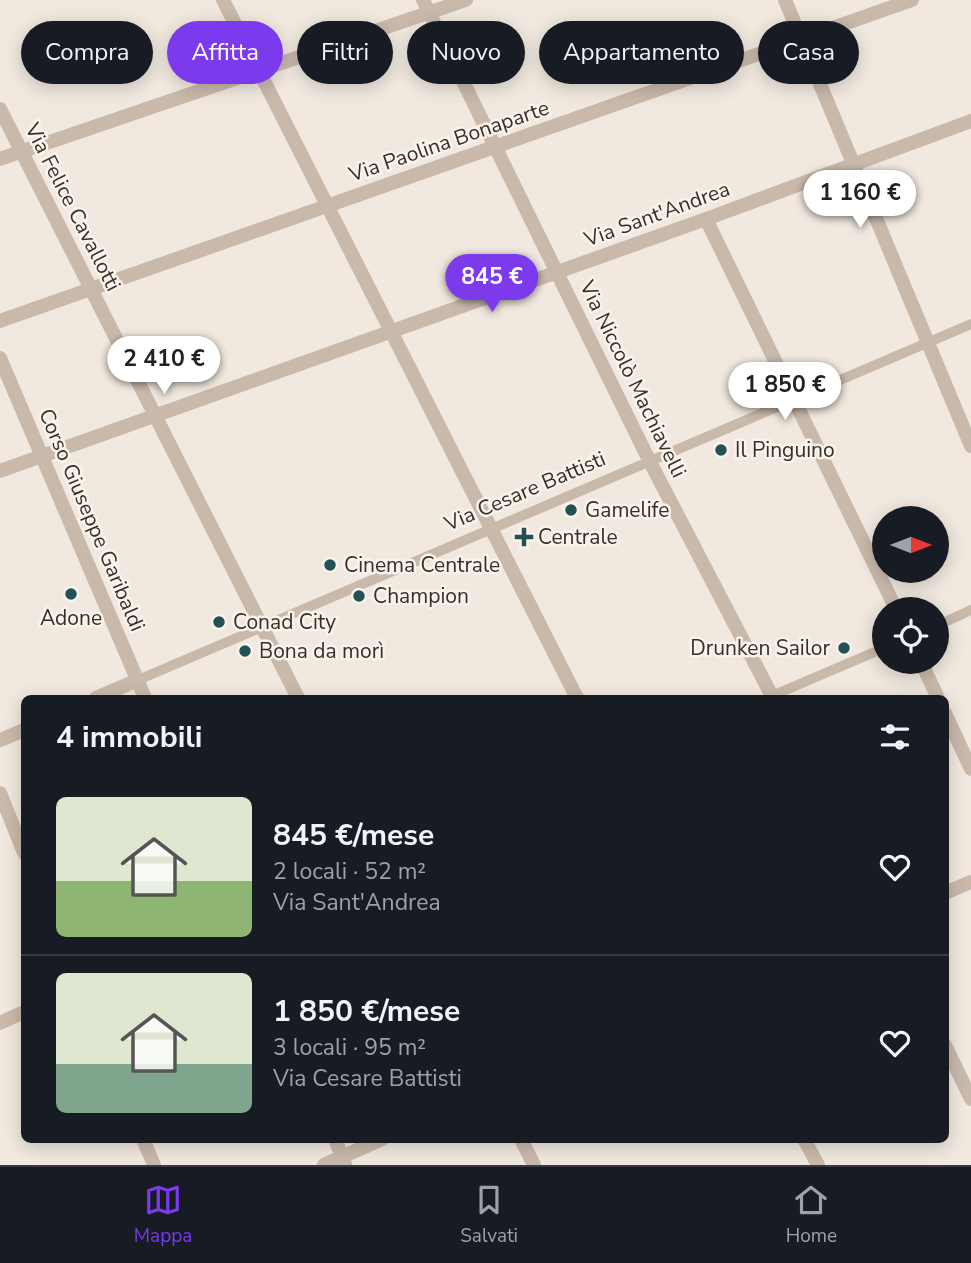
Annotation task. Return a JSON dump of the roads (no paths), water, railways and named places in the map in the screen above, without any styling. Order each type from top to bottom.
[{"type":"street","points":[[223,0],[234,21]]},
{"type":"street","points":[[283,63],[426,6],[466,0]]},
{"type":"street","points":[[785,0],[793,21]]},
{"type":"street","name":"Via Paolina Bonaparte","points":[[854,21],[912,0]]},
{"type":"street","name":"Via Niccolò Machiavelli","points":[[426,6],[650,462],[769,695]]},
{"type":"street","name":"Via Paolina Bonaparte","points":[[0,321],[758,55]]},
{"type":"street","points":[[0,159],[223,84]]},
{"type":"street","points":[[265,84],[575,695]]},
{"type":"street","points":[[819,84],[971,446]]},
{"type":"street","name":"Via Felice Cavallotti","points":[[0,109],[296,695]]},
{"type":"street","name":"Via Sant'Andrea","points":[[0,471],[557,273],[971,121]]},
{"type":"street","points":[[706,219],[890,597]]},
{"type":"street","name":"Via Cesare Battisti","points":[[103,695],[261,625],[971,324]]},
{"type":"street","name":"Corso Giuseppe Garibaldi","points":[[0,358],[144,695]]},
{"type":"street","points":[[949,620],[971,610]]},
{"type":"street","points":[[775,695],[872,653]]},
{"type":"street","points":[[927,674],[937,695]]},
{"type":"street","points":[[949,722],[971,769]]},
{"type":"street","points":[[0,740],[21,731]]},
{"type":"street","points":[[0,793],[21,846]]},
{"type":"street","points":[[949,891],[971,881]]},
{"type":"street","points":[[0,1023],[21,1013]]},
{"type":"street","points":[[949,1053],[971,1099]]},
{"type":"street","points":[[145,1143],[154,1165]]},
{"type":"street","points":[[337,1143],[344,1161]]},
{"type":"street","points":[[324,1165],[344,1161],[375,1143]]},
{"type":"street","points":[[523,1143],[534,1165]]},
{"type":"street","points":[[806,1143],[818,1165]]},
{"type":"place","name":"Il Pinguino","points":[[721,450]]},
{"type":"place","name":"Gamelife","points":[[571,510]]},
{"type":"place","name":"Centrale","points":[[524,537]]},
{"type":"place","name":"Cinema Centrale","points":[[330,565]]},
{"type":"place","name":"Adone","points":[[71,594]]},
{"type":"place","name":"Champion","points":[[359,596]]},
{"type":"place","name":"Conad City","points":[[219,622]]},
{"type":"place","name":"Drunken Sailor","points":[[844,648]]},
{"type":"place","name":"Bona da morì","points":[[245,651]]}]
